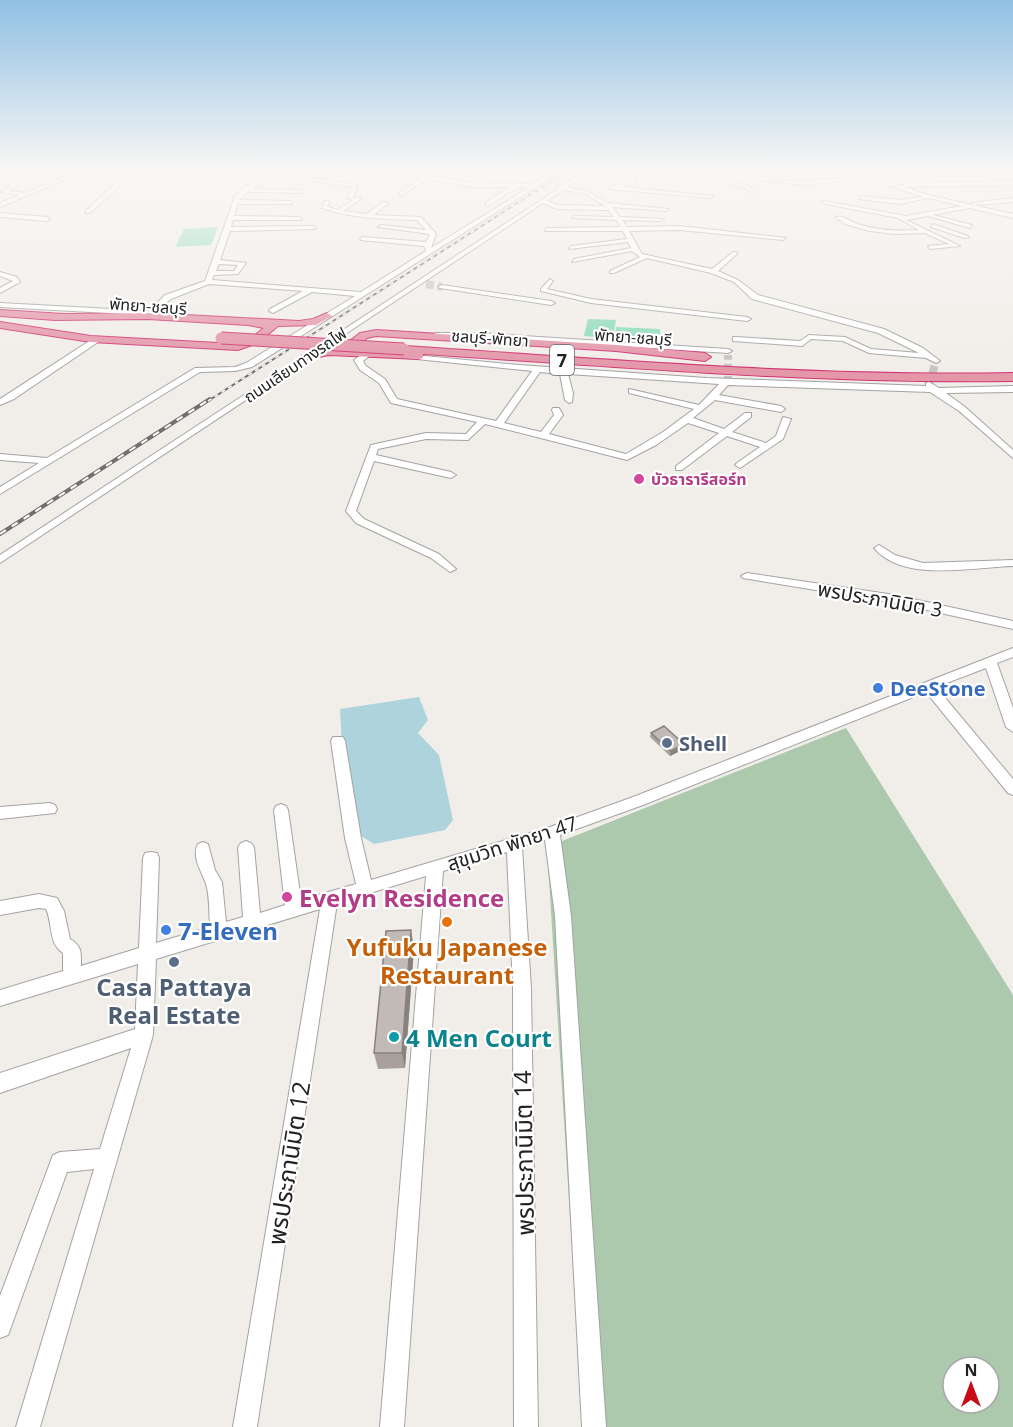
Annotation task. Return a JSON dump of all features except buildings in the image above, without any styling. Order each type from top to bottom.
[{"type":"highway","name":"พัทยา-ชลบุรี","points":[[2,311],[55,317],[247,326],[828,365],[1013,365]]},
{"type":"highway","points":[[55,317],[150,314],[273,327],[254,341],[242,346],[173,344]]},
{"type":"highway","points":[[247,326],[302,324],[316,322],[327,316]]},
{"type":"highway","points":[[361,321],[359,327],[362,330],[388,333],[616,348],[724,359]]},
{"type":"highway","points":[[0,325],[97,340],[256,350],[264,354],[263,356]]},
{"type":"highway","name":"ชลบุรี-พัทยา","points":[[0,325],[221,338],[724,359],[871,377],[1013,377]]},
{"type":"highway","points":[[368,354],[352,350],[350,346],[364,335],[388,333]]},
{"type":"highway","points":[[308,356],[325,352],[621,368],[724,359]]},
{"type":"street","points":[[208,282],[225,237],[284,237]]},
{"type":"street","points":[[362,239],[430,248],[434,237]]},
{"type":"street","name":"ถนนเลียบทางรถไฟ","points":[[1,490],[198,370],[241,368],[263,356],[449,237]]},
{"type":"street","name":"ถนนเลียบทางรถไฟ","points":[[0,560],[491,237]]},
{"type":"street","points":[[628,237],[640,255],[713,271],[736,281],[756,297],[881,331],[933,359],[865,350],[842,339],[809,337],[802,344],[736,339]]},
{"type":"street","points":[[769,237],[783,238]]},
{"type":"street","points":[[930,247],[957,246],[939,237]]},
{"type":"street","points":[[571,248],[630,240]]},
{"type":"street","points":[[574,261],[635,249]]},
{"type":"street","points":[[713,271],[735,253]]},
{"type":"street","points":[[612,272],[647,256]]},
{"type":"street","points":[[212,273],[236,273],[243,263],[216,262]]},
{"type":"street","points":[[0,274],[15,278],[17,282],[0,291]]},
{"type":"street","points":[[550,281],[543,287],[545,291],[597,302],[749,313]]},
{"type":"street","points":[[2,311],[150,314],[168,297],[208,282],[312,288],[363,294]]},
{"type":"street","points":[[442,286],[551,303]]},
{"type":"street","points":[[273,311],[312,288]]},
{"type":"street","points":[[563,290],[597,294],[597,302]]},
{"type":"street","points":[[410,334],[478,335],[724,359],[756,297]]},
{"type":"street","points":[[0,402],[97,340]]},
{"type":"street","points":[[368,354],[358,360],[363,368],[382,381],[394,401],[500,424],[627,457],[686,419],[713,397],[725,383]]},
{"type":"street","points":[[407,356],[471,364],[725,383],[837,389],[1013,389]]},
{"type":"street","points":[[500,424],[538,369]]},
{"type":"street","points":[[564,371],[563,378],[570,395],[569,400]]},
{"type":"street","points":[[932,388],[962,409],[1013,455]]},
{"type":"street","points":[[632,391],[700,408]]},
{"type":"street","points":[[713,397],[781,409]]},
{"type":"street","points":[[543,435],[560,415],[556,410]]},
{"type":"street","points":[[679,468],[748,415]]},
{"type":"street","points":[[686,419],[766,446]]},
{"type":"street","points":[[740,465],[780,437],[786,419]]},
{"type":"street","points":[[450,569],[435,556],[360,521],[351,511],[371,451],[377,445],[426,436],[471,437],[483,421]]},
{"type":"street","points":[[0,457],[47,461]]},
{"type":"street","points":[[370,457],[451,475]]},
{"type":"street","points":[[879,548],[885,555],[904,563],[954,566],[1013,563]]},
{"type":"street","name":"พรประภานิมิต 3","points":[[747,576],[895,599],[1013,625]]},
{"type":"street","name":"สุขุมวิท พัทยา 47","points":[[0,999],[72,975],[552,832],[638,801],[1013,652]]},
{"type":"street","points":[[990,662],[1013,727]]},
{"type":"street","points":[[928,686],[987,754],[1013,789]]},
{"type":"street","points":[[338,741],[353,838],[364,888]]},
{"type":"street","points":[[0,813],[50,809]]},
{"type":"street","points":[[281,810],[294,909]]},
{"type":"street","points":[[552,832],[562,916],[594,1427]]},
{"type":"street","name":"พรประภานิมิต 14","points":[[514,844],[522,989],[526,1427]]},
{"type":"street","points":[[246,847],[252,921]]},
{"type":"street","points":[[203,848],[207,873],[214,882],[219,932]]},
{"type":"street","points":[[28,1427],[144,1035],[151,858]]},
{"type":"street","points":[[392,1427],[435,867]]},
{"type":"street","name":"พรประภานิมิต 12","points":[[245,1427],[330,899]]},
{"type":"street","points":[[0,908],[39,902],[51,903],[56,911],[62,943],[72,949],[72,975]]},
{"type":"street","points":[[0,1083],[144,1035]]},
{"type":"street","points":[[0,1327],[60,1162],[109,1158]]},
{"type":"green space","points":[[180,237],[214,237],[211,245],[175,247]]},
{"type":"green space","points":[[588,319],[616,320],[613,338],[584,336]]},
{"type":"green space","points":[[616,327],[660,329],[660,340],[615,338]]},
{"type":"green space","points":[[846,728],[1013,995],[1013,1427],[583,1427],[547,847]]},
{"type":"water","points":[[419,697],[428,720],[418,733],[439,755],[453,820],[445,830],[374,844],[358,834],[343,765],[340,709]]},
{"type":"tunnel","points":[[426,284],[442,287]]},
{"type":"tunnel","points":[[725,383],[728,378],[728,355]]},
{"type":"tunnel","points":[[929,385],[936,361]]},
{"type":"railway","points":[[208,401],[465,237]]},
{"type":"railway","points":[[0,534],[210,399]]},
{"type":"place","name":"บัวธารารีสอร์ท","points":[[639,479]]},
{"type":"place","name":"DeeStone","points":[[878,688]]},
{"type":"place","name":"Shell","points":[[667,743]]},
{"type":"place","name":"Evelyn Residence","points":[[287,897]]},
{"type":"place","name":"Yufuku Japanese Restaurant","points":[[447,922]]},
{"type":"place","name":"7-Eleven","points":[[166,930]]},
{"type":"place","name":"Casa Pattaya Real Estate","points":[[174,962]]},
{"type":"place","name":"4 Men Court","points":[[394,1037]]}]
